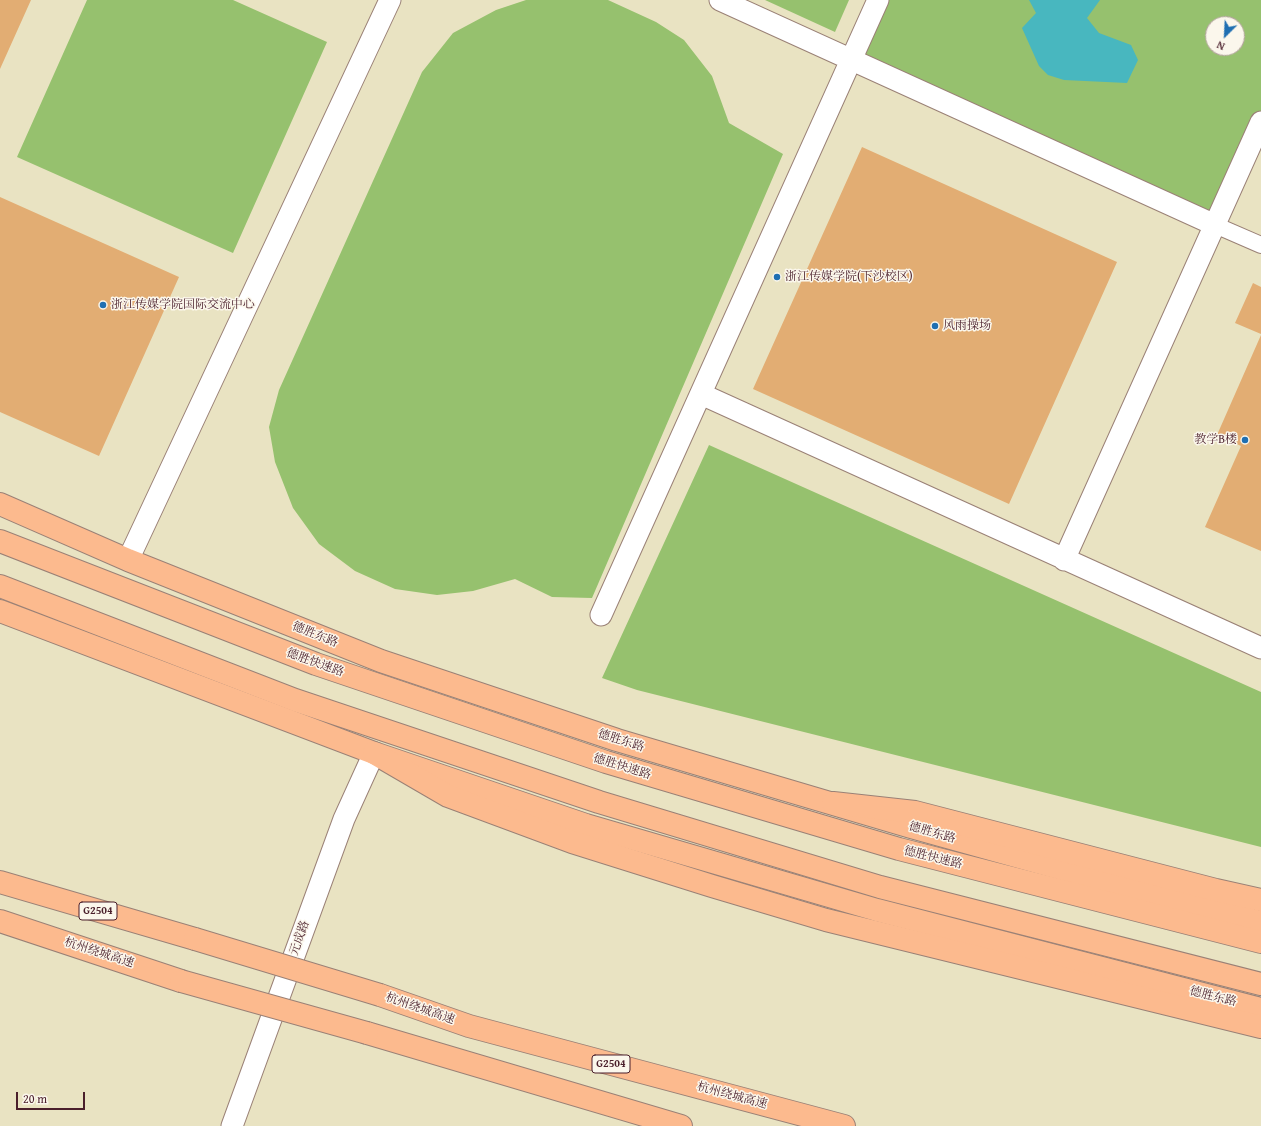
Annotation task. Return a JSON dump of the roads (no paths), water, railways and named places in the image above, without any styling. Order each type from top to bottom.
[{"type":"main road","name":"德胜东路","points":[[0,504],[128,560],[381,662],[617,740],[832,804],[1206,909],[1261,922]]},
{"type":"main road","name":"德胜快速路","points":[[0,541],[316,664],[606,762],[899,849],[1261,942]]},
{"type":"main road","points":[[0,586],[295,700],[599,802],[880,887],[1261,984]]},
{"type":"main road","name":"德胜东路","points":[[0,611],[374,753],[586,825],[877,910],[1188,992],[1261,1009]]},
{"type":"main road","points":[[374,753],[448,796],[572,842],[712,886],[826,920],[1261,1028]]},
{"type":"main road","points":[[832,804],[915,812],[1261,900]]},
{"type":"main road","name":"杭州绕城高速","points":[[0,882],[195,939],[380,996],[469,1026],[844,1126]]},
{"type":"main road","name":"杭州绕城高速","points":[[0,921],[181,981],[367,1033],[681,1126]]},
{"type":"street","points":[[128,560],[390,0]]},
{"type":"street","points":[[720,0],[1261,245]]},
{"type":"street","points":[[601,615],[878,0]]},
{"type":"street","points":[[1064,560],[1261,122]]},
{"type":"street","points":[[700,394],[1261,648]]},
{"type":"street","name":"元成路","points":[[232,1126],[344,819],[374,753]]},
{"type":"water","points":[[1029,0],[1100,0],[1087,18],[1099,33],[1131,45],[1138,60],[1127,83],[1064,80],[1048,75],[1039,66],[1022,28],[1036,13]]},
{"type":"place","name":"浙江传媒学院(下沙校区)","points":[[777,277]]},
{"type":"place","name":"浙江传媒学院国际交流中心","points":[[103,305]]},
{"type":"place","name":"风雨操场","points":[[935,326]]},
{"type":"place","name":"教学B楼","points":[[1245,440]]}]
